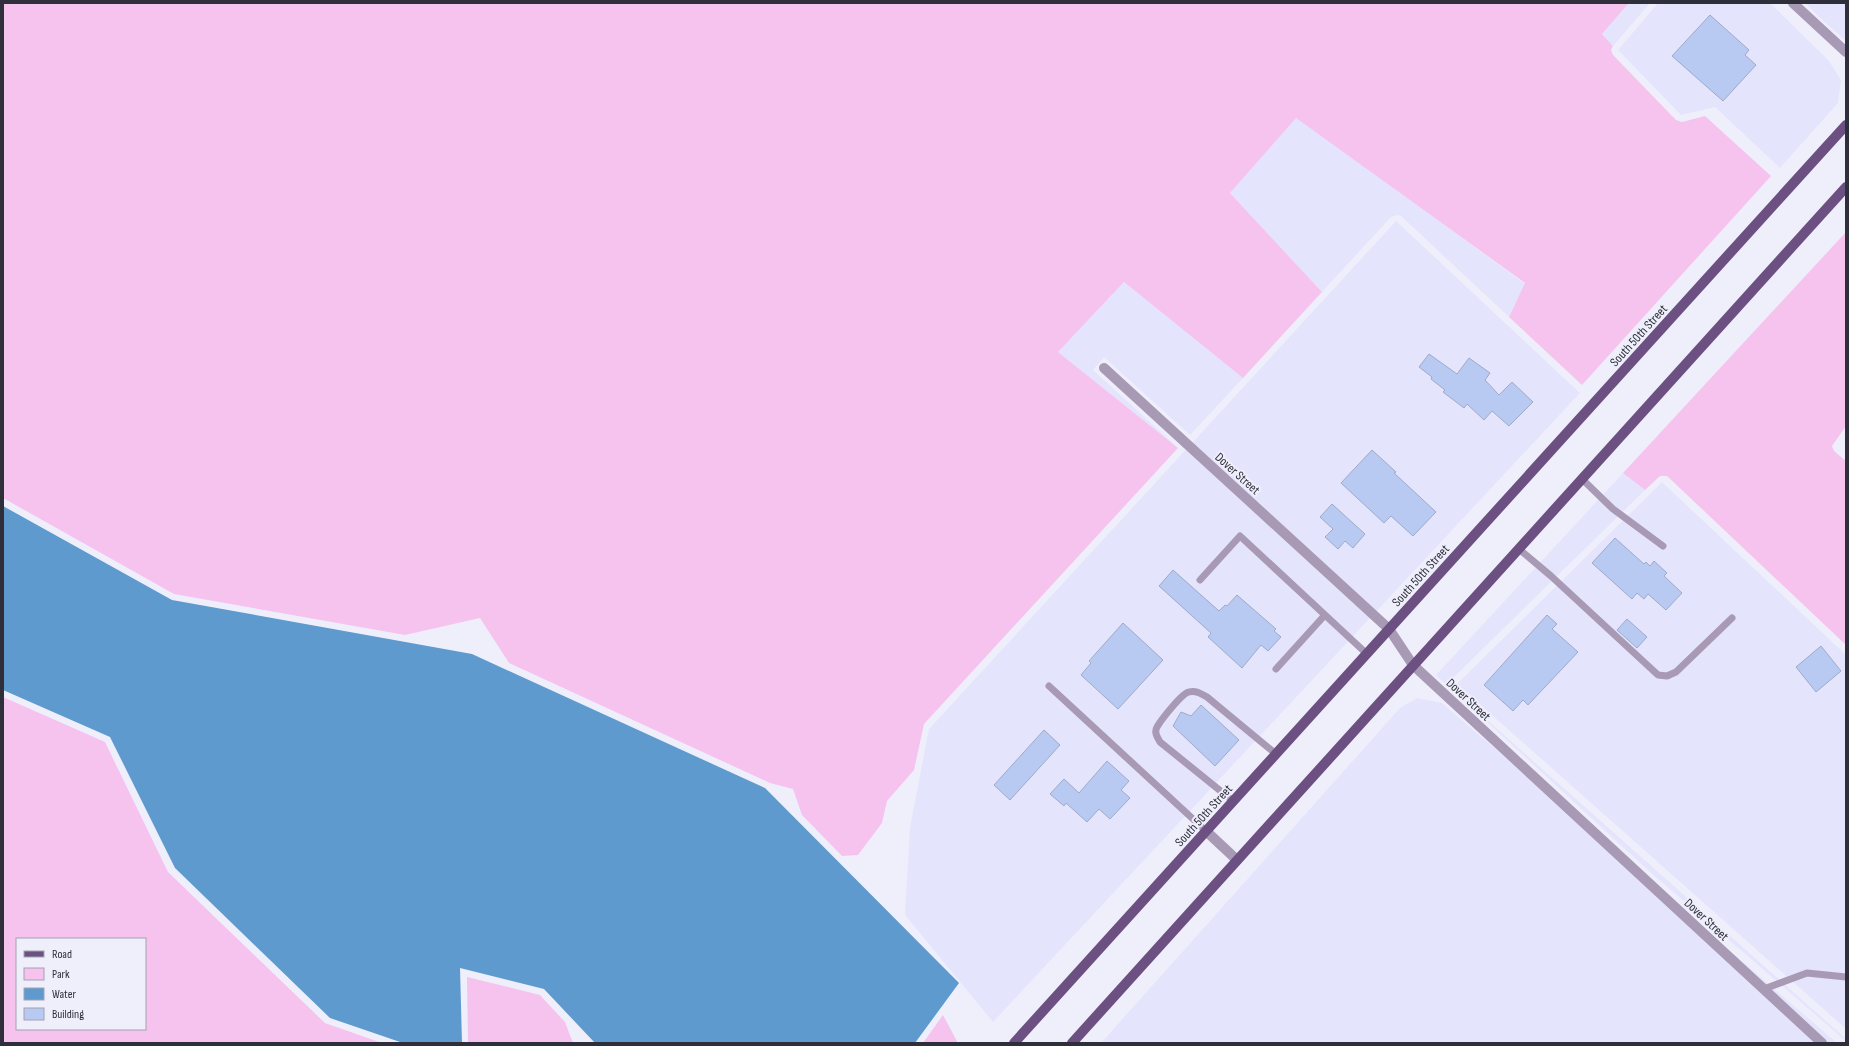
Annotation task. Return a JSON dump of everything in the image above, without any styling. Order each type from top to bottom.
[{"type":"main road","name":"South 50th Street","points":[[1014,1043],[1846,125]]},
{"type":"main road","points":[[1072,1043],[1846,187]]},
{"type":"street","points":[[1793,3],[1846,52]]},
{"type":"street","name":"Dover Street","points":[[1104,368],[1389,629],[1413,665],[1822,1043]]},
{"type":"street","points":[[1206,831],[1237,860]]},
{"type":"lane","points":[[1582,479],[1613,509],[1663,546]]},
{"type":"lane","points":[[1200,580],[1240,536],[1324,616],[1367,654]]},
{"type":"lane","points":[[1519,549],[1552,576],[1658,675],[1668,676],[1676,672],[1732,618]]},
{"type":"lane","points":[[1276,669],[1324,616]]},
{"type":"lane","points":[[1049,686],[1206,831]]},
{"type":"lane","points":[[1233,801],[1160,742],[1156,736],[1156,728],[1183,695],[1190,692],[1198,692],[1208,697],[1276,754]]},
{"type":"lane","points":[[1764,989],[1807,973],[1846,977]]},
{"type":"shaded area","points":[[1629,3],[1650,3],[1613,46],[1602,34]]},
{"type":"shaded area","points":[[1658,3],[1770,3],[1829,61],[1841,80],[1838,103],[1780,168],[1715,107],[1681,115],[1618,50]]},
{"type":"shaded area","points":[[1805,3],[1846,3],[1846,41],[1818,16]]},
{"type":"shaded area","points":[[1296,117],[1525,284],[1509,317],[1401,216],[1397,215],[1391,217],[1322,292],[1230,193]]},
{"type":"shaded area","points":[[1396,221],[1580,393],[993,1022],[905,915],[910,827],[929,729]]},
{"type":"shaded area","points":[[1124,282],[1243,378],[1190,435],[1104,357],[1093,370],[1178,448],[1058,352]]},
{"type":"shaded area","points":[[1623,473],[1645,490],[1452,679],[1450,687],[1846,1039],[1846,1041],[1650,872],[1436,675]]},
{"type":"shaded area","points":[[1662,482],[1846,655],[1846,1029],[1457,684]]},
{"type":"shaded area","points":[[1417,698],[1442,703],[1837,1043],[1101,1043],[1400,708]]},
{"type":"green space","points":[[3,3],[1629,3],[1602,34],[1613,46],[1611,50],[1613,55],[1676,120],[1682,122],[1705,116],[1771,176],[1582,385],[1509,317],[1525,283],[1296,118],[1230,193],[1322,292],[1243,378],[1124,282],[1058,352],[1178,448],[924,724],[914,770],[887,801],[882,823],[858,855],[842,856],[802,815],[793,789],[770,783],[509,663],[480,618],[405,635],[174,594],[3,498]]},
{"type":"green space","points":[[1846,232],[1846,426],[1832,446],[1834,451],[1846,461],[1846,645],[1667,476],[1660,476],[1645,490],[1623,473]]},
{"type":"green space","points":[[3,697],[105,742],[168,872],[325,1023],[382,1043],[3,1043]]},
{"type":"green space","points":[[467,977],[540,995],[565,1022],[573,1043],[468,1043]]},
{"type":"green space","points":[[943,1015],[958,1043],[923,1043]]},
{"type":"water","points":[[3,506],[172,600],[472,654],[765,788],[959,983],[915,1043],[595,1043],[544,989],[460,968],[462,1043],[403,1043],[330,1018],[175,868],[110,737],[3,690]]},
{"type":"building","points":[[1710,15],[1749,50],[1745,55],[1756,65],[1723,101],[1672,56]]},
{"type":"building","points":[[1429,354],[1457,374],[1469,358],[1490,373],[1485,380],[1499,395],[1512,382],[1533,402],[1509,426],[1492,411],[1484,420],[1467,404],[1464,408],[1443,392],[1445,390],[1419,367]]},
{"type":"building","points":[[1372,450],[1396,472],[1394,473],[1436,512],[1413,536],[1391,516],[1384,523],[1341,483]]},
{"type":"building","points":[[1332,504],[1365,534],[1353,548],[1345,541],[1338,549],[1325,537],[1333,529],[1320,517]]},
{"type":"building","points":[[1615,538],[1644,564],[1646,562],[1650,566],[1654,561],[1667,573],[1664,576],[1682,593],[1666,610],[1648,594],[1644,599],[1637,593],[1632,599],[1592,563]]},
{"type":"building","points":[[1173,570],[1219,611],[1225,605],[1227,606],[1237,595],[1276,629],[1274,631],[1281,637],[1268,651],[1261,645],[1242,668],[1208,637],[1211,633],[1159,586]]},
{"type":"building","points":[[1547,615],[1557,624],[1552,629],[1578,652],[1528,705],[1523,700],[1513,711],[1484,685]]},
{"type":"building","points":[[1627,619],[1647,637],[1637,648],[1617,630]]},
{"type":"building","points":[[1123,623],[1163,660],[1118,709],[1081,675],[1091,663],[1089,661]]},
{"type":"building","points":[[1821,646],[1841,671],[1816,692],[1796,667]]},
{"type":"building","points":[[1201,705],[1239,740],[1215,766],[1173,726],[1181,712],[1191,716]]},
{"type":"building","points":[[1044,730],[1060,745],[1010,800],[994,785]]},
{"type":"building","points":[[1107,761],[1129,781],[1121,790],[1130,798],[1110,819],[1099,809],[1087,822],[1066,803],[1064,806],[1050,794],[1064,779],[1079,793]]}]
